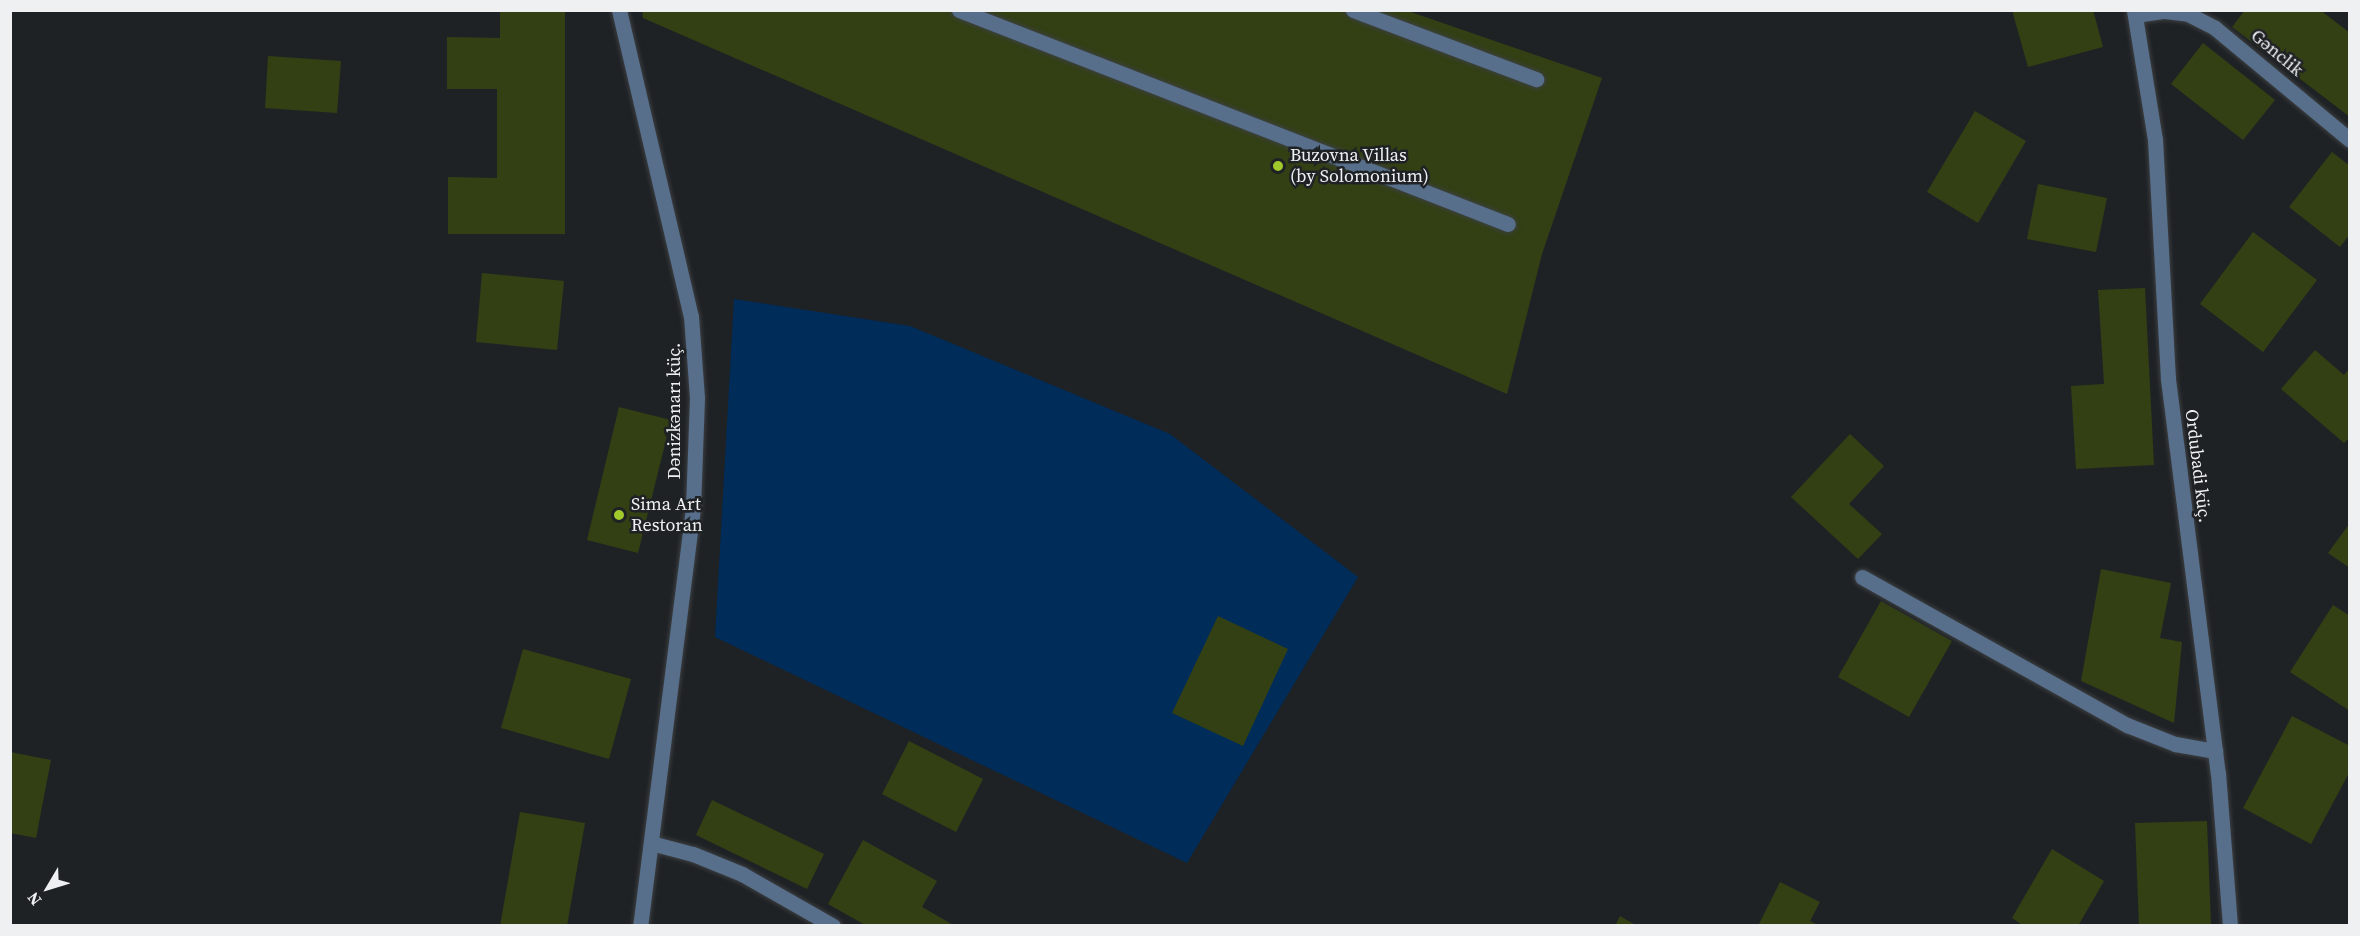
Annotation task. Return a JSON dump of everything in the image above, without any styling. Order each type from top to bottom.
[{"type":"street","name":"Dənizkənarı küç.","points":[[619,10],[695,343],[693,508],[640,926]]},
{"type":"street","points":[[959,10],[1508,224]]},
{"type":"street","points":[[1353,10],[1536,79]]},
{"type":"street","name":"Gənclik","points":[[2135,13],[2165,11],[2188,14],[2215,28],[2349,140]]},
{"type":"street","name":"Ordubadi küç.","points":[[2135,13],[2155,139],[2172,415],[2215,751],[2230,926]]},
{"type":"street","points":[[1862,577],[2127,725],[2175,744],[2215,751]]},
{"type":"street","points":[[651,843],[693,854],[742,874],[833,926]]},
{"type":"shaded area","points":[[734,299],[910,326],[1170,434],[1358,577],[1187,863],[715,637]]},
{"type":"building","points":[[500,10],[565,10],[565,234],[448,234],[448,177],[497,178],[497,89],[447,89],[447,37],[500,38]]},
{"type":"building","name":"Buzovna Villas (by Solomonium)","points":[[642,10],[1405,10],[1602,78],[1542,254],[1507,394],[643,18]]},
{"type":"building","points":[[2012,10],[2093,10],[2103,47],[2028,67]]},
{"type":"building","points":[[2245,10],[2320,10],[2350,33],[2350,117],[2232,27]]},
{"type":"building","points":[[2203,43],[2275,100],[2243,140],[2171,84]]},
{"type":"building","points":[[268,56],[341,61],[337,113],[265,108]]},
{"type":"building","points":[[1975,111],[2026,141],[1978,223],[1927,192]]},
{"type":"building","points":[[2332,152],[2350,166],[2350,234],[2340,247],[2289,207]]},
{"type":"building","points":[[2038,184],[2107,198],[2096,252],[2027,239]]},
{"type":"building","points":[[2253,232],[2317,280],[2263,352],[2200,304]]},
{"type":"building","points":[[482,273],[564,281],[557,350],[476,342]]},
{"type":"building","points":[[2145,288],[2154,465],[2076,469],[2071,386],[2104,384],[2098,290]]},
{"type":"building","points":[[2315,350],[2344,375],[2350,368],[2350,437],[2344,443],[2281,389]]},
{"type":"building","points":[[619,407],[671,420],[638,553],[587,540]]},
{"type":"building","points":[[1850,434],[1884,466],[1849,504],[1882,534],[1858,559],[1791,497]]},
{"type":"building","points":[[2350,523],[2350,568],[2328,553]]},
{"type":"building","points":[[2101,569],[2171,583],[2160,638],[2182,642],[2174,723],[2081,681]]},
{"type":"building","points":[[1881,601],[1952,641],[1909,717],[1838,677]]},
{"type":"building","points":[[2333,605],[2350,616],[2350,711],[2290,672]]},
{"type":"building","points":[[1218,616],[1288,649],[1243,746],[1172,713]]},
{"type":"building","points":[[523,649],[631,679],[609,759],[501,728]]},
{"type":"building","points":[[2292,716],[2350,746],[2350,771],[2311,844],[2243,808]]},
{"type":"building","points":[[909,741],[983,779],[956,832],[882,794]]},
{"type":"building","points":[[10,752],[51,760],[36,838],[10,833]]},
{"type":"building","points":[[712,800],[824,854],[807,889],[696,835]]},
{"type":"building","points":[[520,812],[585,823],[567,926],[500,926]]},
{"type":"building","points":[[2207,821],[2211,926],[2139,926],[2135,823]]},
{"type":"building","points":[[863,840],[937,881],[922,907],[955,926],[867,926],[828,904]]},
{"type":"building","points":[[2052,849],[2104,881],[2078,926],[2024,926],[2012,918]]},
{"type":"building","points":[[1780,882],[1820,902],[1810,921],[1820,926],[1758,926]]},
{"type":"building","points":[[1620,916],[1637,926],[1615,926]]},
{"type":"place","name":"Buzovna Villas (by Solomonium)","points":[[1278,166]]},
{"type":"place","name":"Sima Art Restoran","points":[[619,515]]}]
